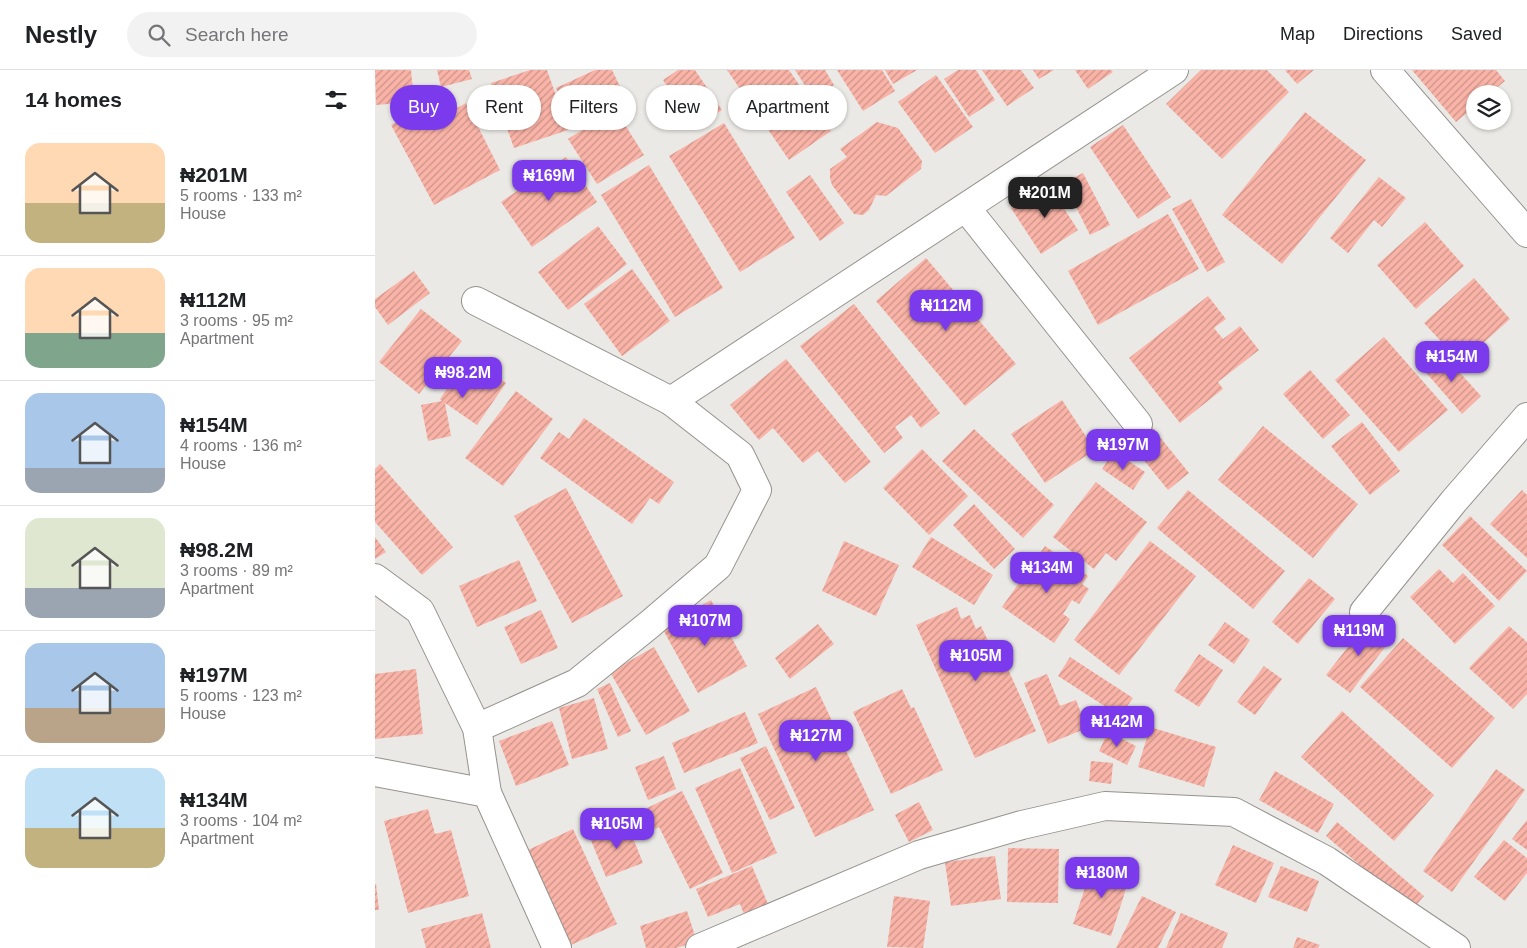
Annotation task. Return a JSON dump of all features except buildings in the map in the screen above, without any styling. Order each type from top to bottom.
[{"type":"street","points":[[671,401],[1174,70]]},
{"type":"street","points":[[1385,70],[1527,233]]},
{"type":"street","points":[[966,208],[1138,424]]},
{"type":"street","points":[[476,301],[671,401],[740,456],[757,490],[718,566],[650,624],[577,684],[477,728]]},
{"type":"street","points":[[1364,612],[1454,501],[1527,417]]},
{"type":"street","points":[[375,578],[419,611],[477,728],[487,793],[557,948]]},
{"type":"street","points":[[375,772],[487,793]]},
{"type":"street","points":[[699,948],[919,855],[1022,825],[1105,806],[1234,812],[1327,861],[1456,948]]}]
